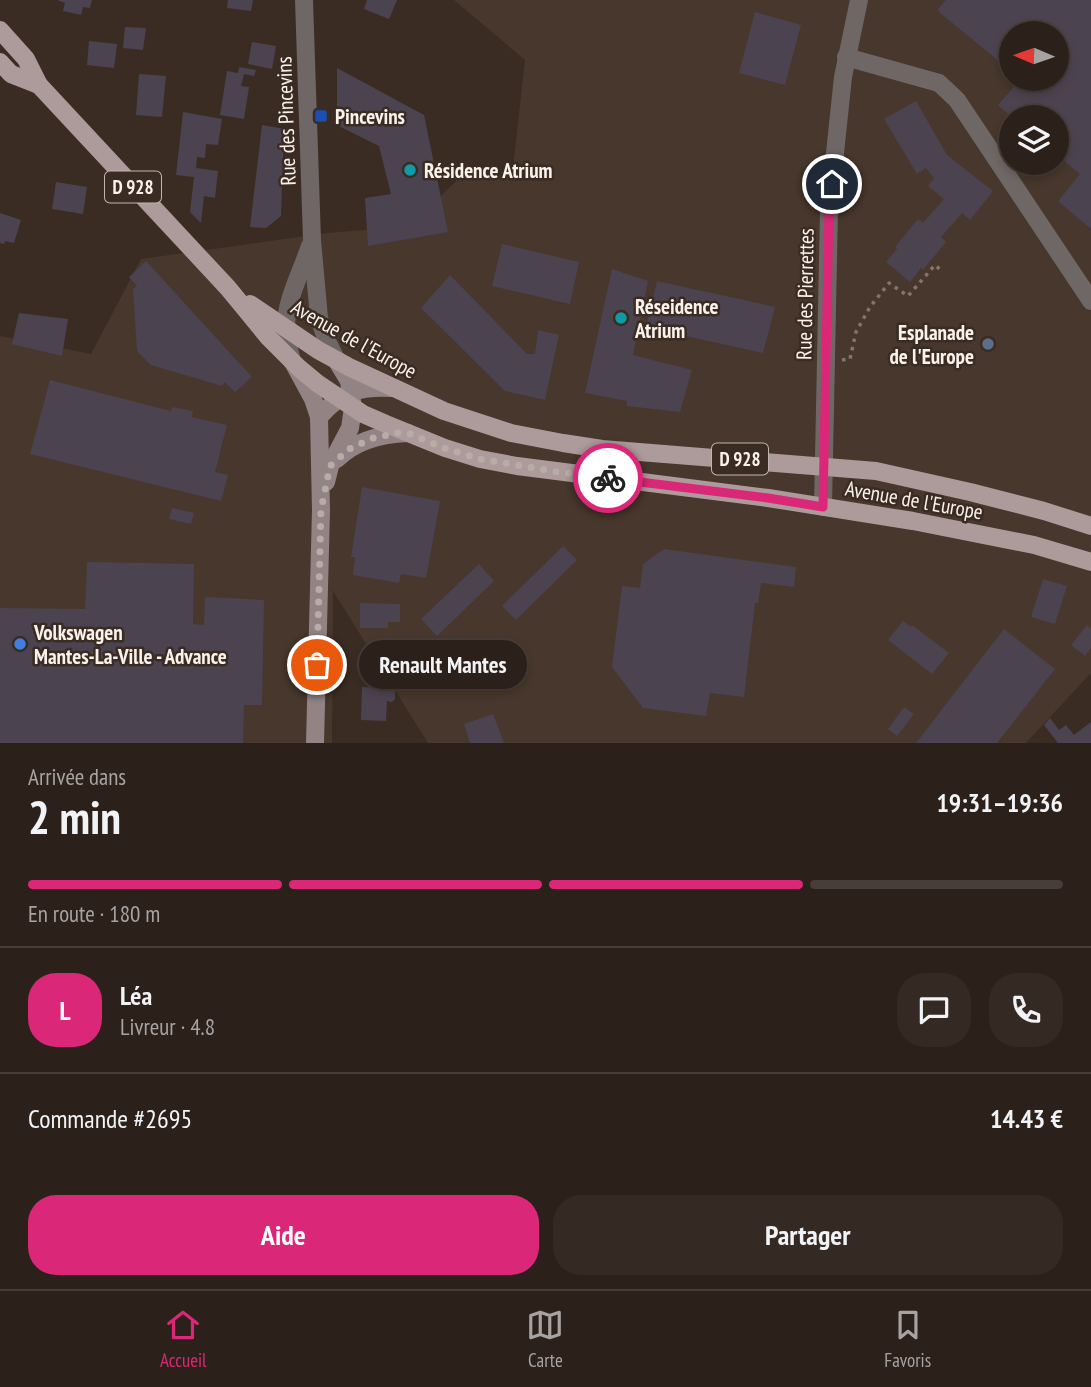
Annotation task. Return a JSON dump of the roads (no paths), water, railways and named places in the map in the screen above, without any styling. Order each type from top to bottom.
[{"type":"main road","name":"D 928","points":[[0,30],[26,60],[39,85],[228,288]]},
{"type":"main road","name":"D 928","points":[[0,62],[11,74],[39,85]]},
{"type":"main road","name":"Avenue de l'Europe","points":[[228,288],[252,306],[289,345],[317,383],[348,400],[363,414],[444,448],[517,466],[768,498],[913,521],[1034,545],[1091,562]]},
{"type":"main road","name":"Avenue de l'Europe","points":[[228,288],[289,345],[337,361],[458,416],[511,433],[615,450],[876,471],[970,492],[1091,526]]},
{"type":"main road","points":[[289,345],[318,417],[321,510],[315,743]]},
{"type":"main road","points":[[321,510],[330,466],[350,428],[349,381],[337,361]]},
{"type":"main road","points":[[318,417],[331,404],[348,400],[362,389],[392,388]]},
{"type":"main road","points":[[330,466],[361,442],[408,433]]},
{"type":"street","name":"Rue des Pincevins","points":[[304,0],[312,240],[319,318],[337,361]]},
{"type":"street","name":"Rue des Pierrettes","points":[[823,507],[829,210],[846,57],[859,0]]},
{"type":"street","points":[[846,57],[939,83],[957,100],[1091,301]]},
{"type":"street","points":[[289,345],[289,299],[312,240]]},
{"type":"street","points":[[252,306],[274,307],[289,299]]},
{"type":"street","points":[[289,345],[319,318]]},
{"type":"place","name":"Pincevins","points":[[321,116]]},
{"type":"place","name":"Résidence Atrium","points":[[410,170]]},
{"type":"place","name":"Réseidence Atrium","points":[[621,318]]},
{"type":"place","name":"Esplanade de l'Europe","points":[[988,344]]},
{"type":"place","name":"Volkswagen Mantes-La-Ville - Advance","points":[[20,644]]},
{"type":"place","name":"Renault Mantes","points":[[317,665]]}]
